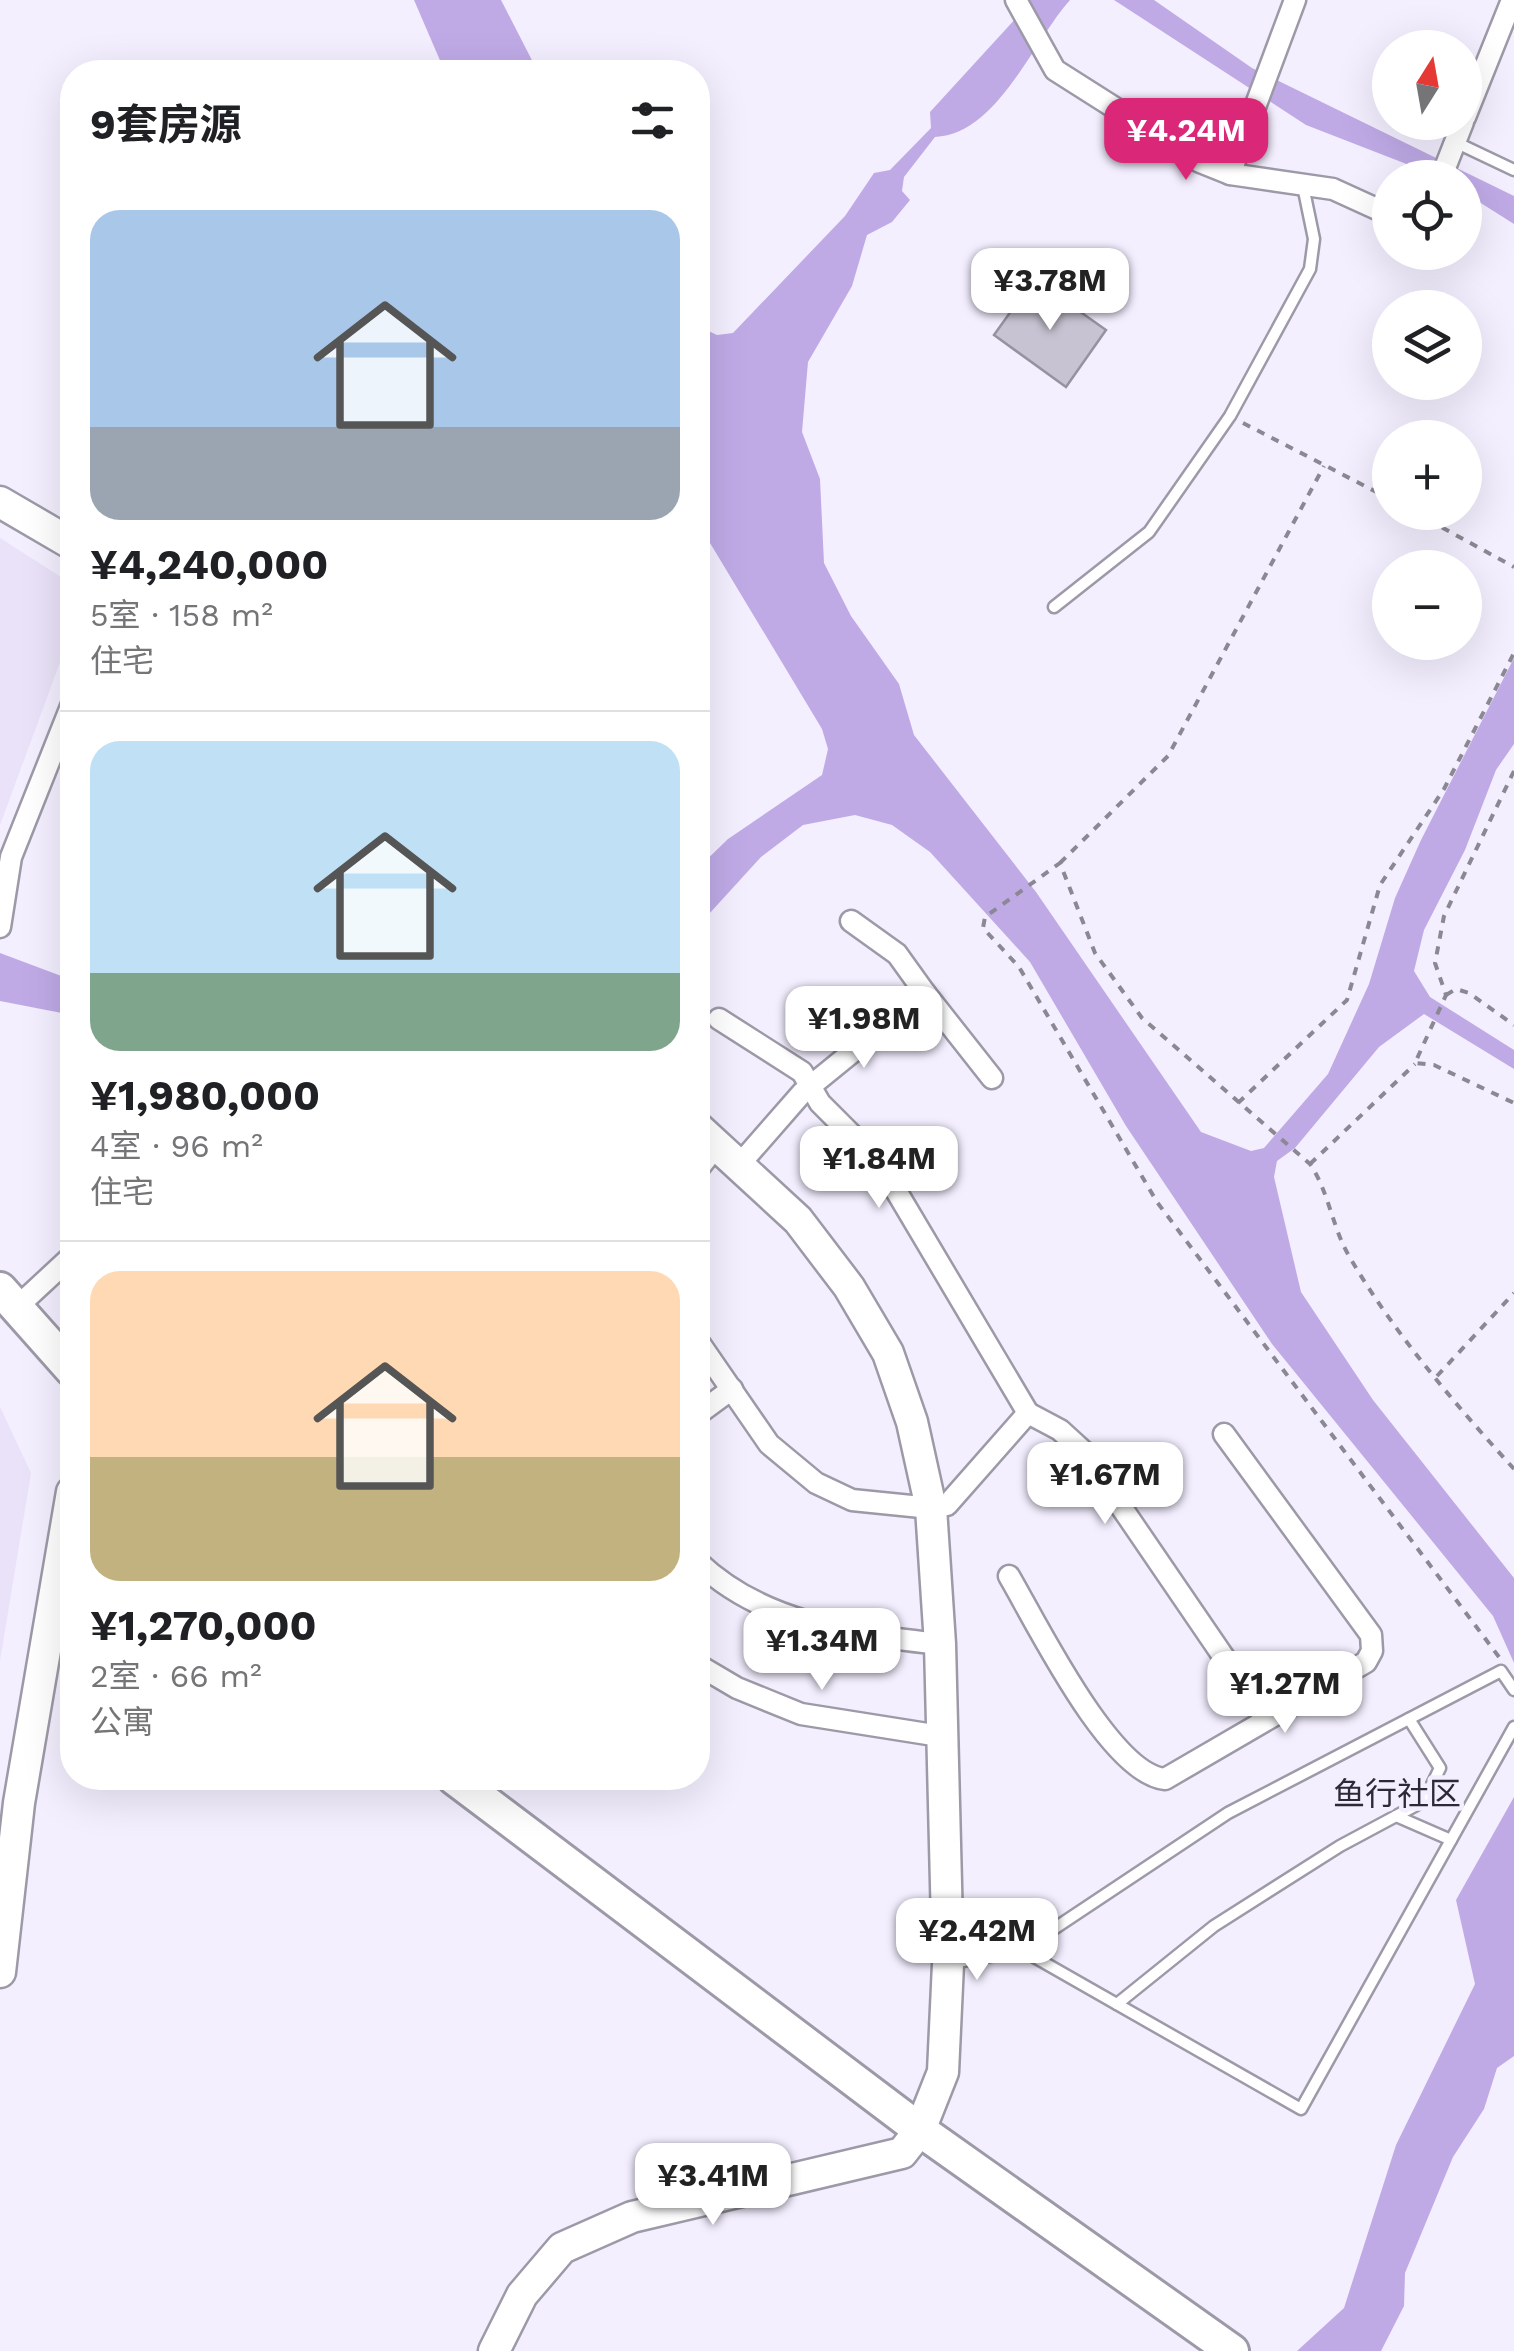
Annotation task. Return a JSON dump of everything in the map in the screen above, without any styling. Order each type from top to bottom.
[{"type":"main road","points":[[8,1298],[60,1356]]},
{"type":"main road","points":[[470,1790],[920,2130],[1232,2351]]},
{"type":"street","points":[[1016,0],[1054,70],[1200,162],[1230,174],[1332,189],[1372,206]]},
{"type":"street","points":[[1230,174],[1256,96],[1280,48],[1294,0]]},
{"type":"street","points":[[1482,75],[1512,0]]},
{"type":"street","points":[[0,502],[60,537]]},
{"type":"street","points":[[0,927],[11,857],[60,734]]},
{"type":"street","points":[[850,922],[896,954],[992,1078]]},
{"type":"street","points":[[494,2351],[522,2294],[562,2248],[632,2217],[902,2153],[920,2130],[943,2072],[948,1964],[940,1644],[930,1508],[912,1422],[888,1352],[849,1287],[798,1220],[718,1146],[810,1086],[925,993]]},
{"type":"street","points":[[719,1019],[802,1072],[820,1104],[879,1162],[1028,1414],[1060,1430],[1083,1451],[1266,1718]]},
{"type":"street","points":[[8,1298],[60,1264]]},
{"type":"street","points":[[710,1358],[770,1444],[816,1483],[852,1500],[930,1508],[946,1505],[1028,1414]]},
{"type":"street","points":[[710,1405],[732,1389]]},
{"type":"street","points":[[1009,1576],[1085,1702],[1124,1755],[1154,1778],[1164,1779],[1366,1662],[1372,1651],[1371,1635],[1224,1434]]},
{"type":"street","points":[[0,1972],[10,1801],[60,1552]]},
{"type":"street","points":[[710,1570],[772,1609],[818,1628],[940,1644]]},
{"type":"street","points":[[710,1672],[737,1688],[801,1714],[940,1736]]},
{"type":"lane","points":[[1477,140],[1514,170]]},
{"type":"lane","points":[[1054,608],[1149,532],[1230,416],[1310,268],[1314,240],[1303,185]]},
{"type":"lane","points":[[948,1964],[1022,1950],[1228,1813],[1501,1671],[1514,1689]]},
{"type":"lane","points":[[1117,2004],[1214,1926],[1424,1801],[1440,1768],[1409,1719]]},
{"type":"lane","points":[[1022,1950],[1301,2109],[1514,1726]]},
{"type":"lane","points":[[1396,1816],[1451,1840]]},
{"type":"path","points":[[1230,416],[1372,491]]},
{"type":"path","points":[[1324,466],[1168,756],[1060,862],[985,917],[982,928],[1019,967],[1157,1202],[1454,1594],[1509,1672],[1514,1689]]},
{"type":"path","points":[[1447,530],[1514,566]]},
{"type":"path","points":[[1238,1103],[1347,1000],[1380,884],[1444,789],[1514,653]]},
{"type":"path","points":[[1446,995],[1435,963],[1444,916],[1514,771]]},
{"type":"path","points":[[1060,862],[1095,953],[1142,1018],[1310,1164],[1321,1180],[1346,1251],[1374,1296],[1514,1469]]},
{"type":"path","points":[[1310,1164],[1415,1063],[1446,995],[1456,989],[1470,994],[1514,1025]]},
{"type":"path","points":[[1415,1063],[1434,1065],[1514,1103]]},
{"type":"path","points":[[1437,1376],[1514,1293]]},
{"type":"shaded area","points":[[414,0],[501,0],[532,60],[440,60]]},
{"type":"shaded area","points":[[1023,0],[1070,0],[995,104],[977,121],[957,132],[935,137],[904,177],[902,191],[910,200],[892,222],[867,235],[852,286],[808,362],[802,432],[820,479],[824,563],[851,616],[899,684],[914,735],[1036,892],[1201,1132],[1251,1151],[1264,1148],[1328,1074],[1369,984],[1395,898],[1514,658],[1514,744],[1496,770],[1465,850],[1424,930],[1414,971],[1430,997],[1514,1050],[1514,1069],[1424,1014],[1379,1047],[1295,1148],[1277,1161],[1274,1177],[1301,1292],[1373,1400],[1514,1578],[1514,1663],[1493,1616],[1272,1344],[1126,1126],[1030,962],[930,852],[892,825],[855,815],[803,825],[761,857],[710,913],[710,856],[728,839],[822,775],[828,749],[822,729],[710,543],[710,332],[733,333],[845,216],[874,173],[890,170],[931,128],[930,112],[1017,17]]},
{"type":"shaded area","points":[[1114,0],[1154,0],[1252,68],[1372,127],[1372,140],[1399,140],[1440,160],[1396,160],[1306,125]]},
{"type":"shaded area","points":[[1482,180],[1514,196],[1514,224],[1482,204]]},
{"type":"shaded area","points":[[0,538],[60,576],[60,662],[0,825]]},
{"type":"shaded area","points":[[0,953],[60,976],[60,1013],[0,1001]]},
{"type":"shaded area","points":[[0,1407],[31,1473],[0,1661]]},
{"type":"shaded area","points":[[1514,1797],[1514,2056],[1497,2068],[1484,2109],[1453,2157],[1405,2273],[1404,2306],[1381,2351],[1297,2351],[1344,2308],[1396,2145],[1475,1984],[1456,1900]]},
{"type":"building","points":[[1034,279],[1106,330],[1066,387],[994,335]]},
{"type":"district","name":"鱼行社区","points":[[1397,1794]]}]
